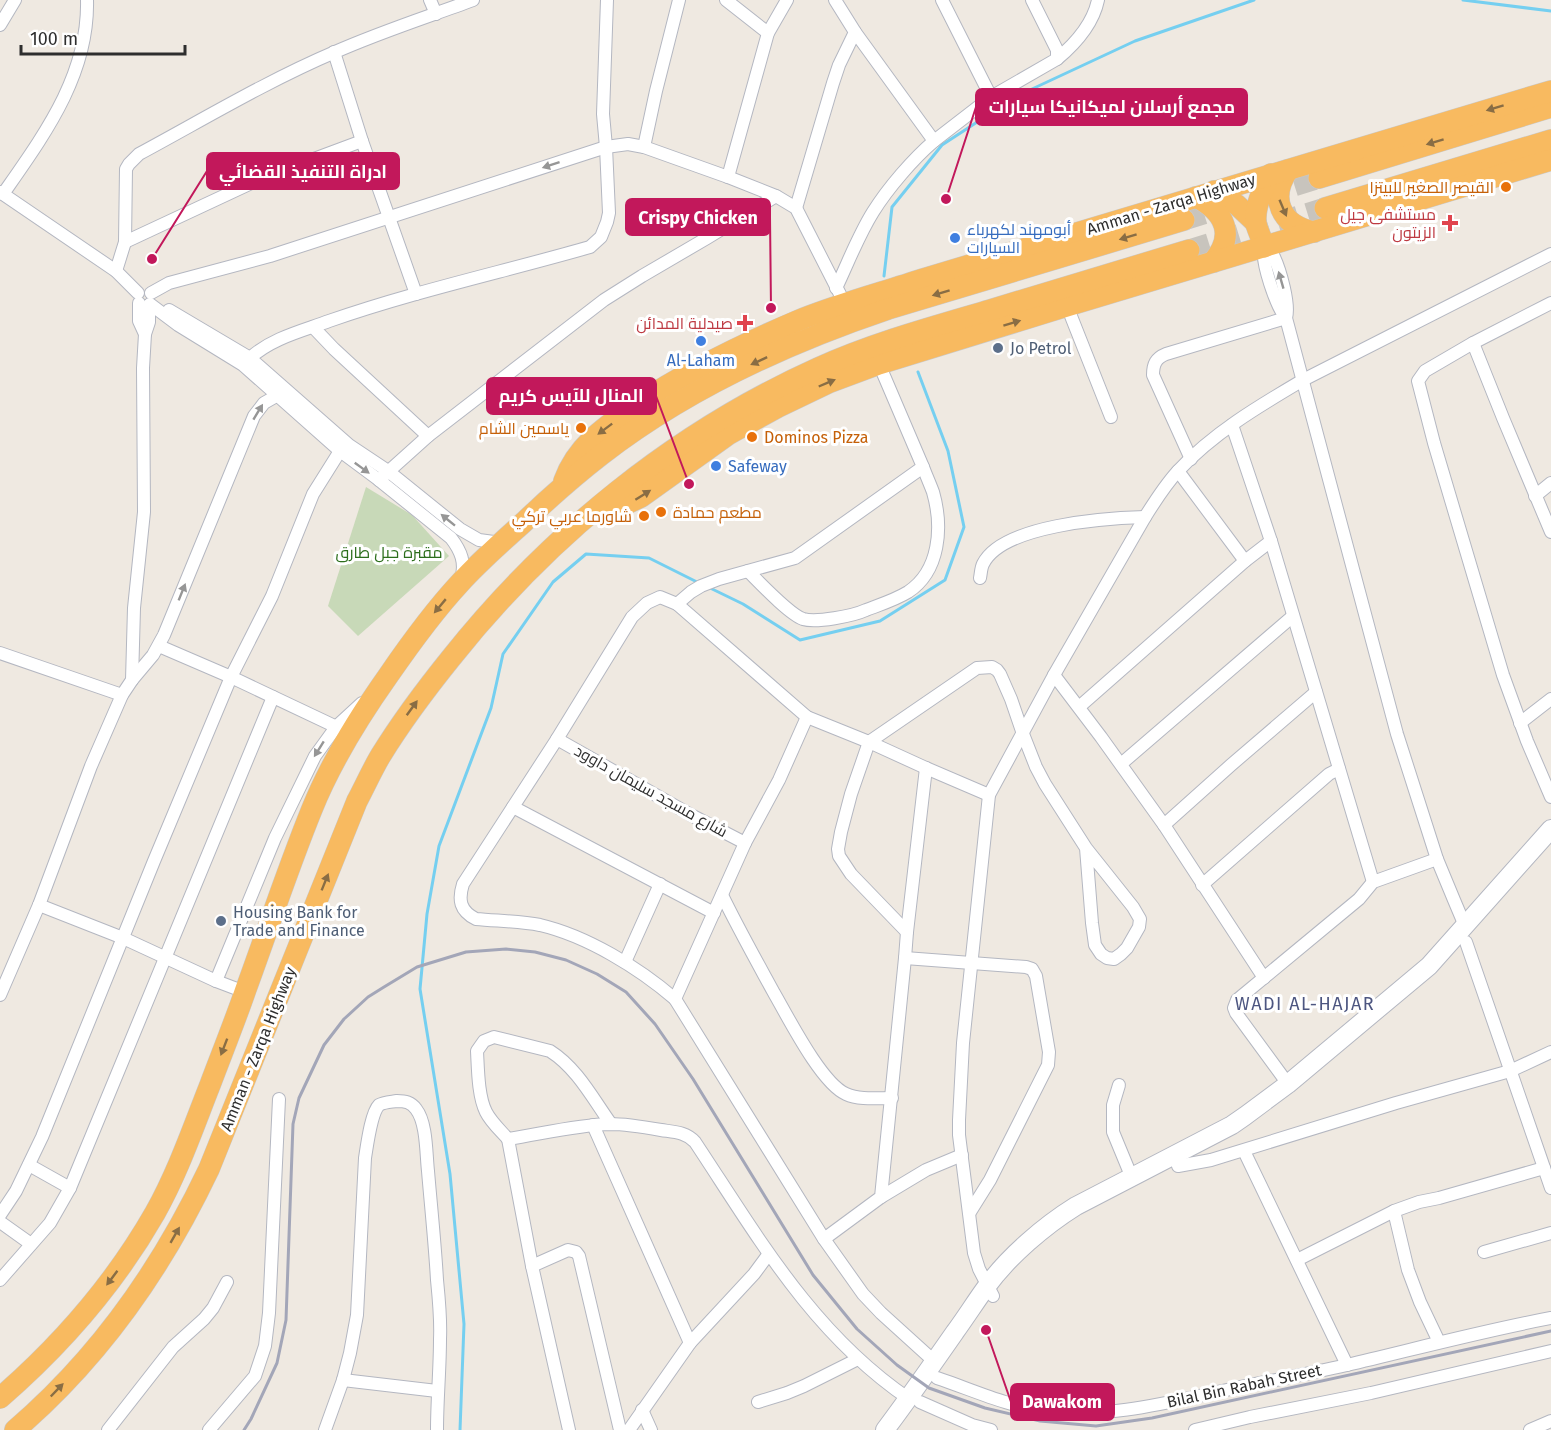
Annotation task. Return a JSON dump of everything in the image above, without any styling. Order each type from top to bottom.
[{"type":"highway","name":"Amman - Zarqa Highway","points":[[563,486],[574,460],[592,438],[659,390],[694,369],[797,321],[840,296],[1205,194],[1551,91]]},
{"type":"highway","points":[[1319,178],[1551,107]]},
{"type":"highway","points":[[1325,208],[1551,140]]},
{"type":"highway","name":"Amman - Zarqa Highway","points":[[725,426],[778,407],[828,383],[879,364],[1551,160]]},
{"type":"highway","points":[[1264,247],[1256,223],[1260,198],[1279,172]]},
{"type":"highway","points":[[1279,172],[1281,180],[1278,191],[1279,203],[1284,214],[1292,224],[1302,230],[1314,232]]},
{"type":"highway","points":[[1205,194],[1237,205],[1256,223]]},
{"type":"highway","points":[[1205,194],[1222,218],[1225,230],[1225,242],[1221,253],[1213,262]]},
{"type":"highway","name":"Amman - Zarqa Highway","points":[[0,1398],[43,1359],[80,1318],[120,1268],[163,1198],[178,1166],[245,992],[296,849],[343,730],[375,694],[460,583],[563,486],[604,453],[636,430],[754,363],[854,320],[1184,220]]},
{"type":"highway","name":"Amman - Zarqa Highway","points":[[26,1427],[117,1322],[152,1273],[196,1196],[209,1169],[357,801],[381,756],[406,717],[463,643],[531,568],[588,514],[628,482],[725,426],[769,391],[820,367],[898,338],[1189,250]]},
{"type":"highway","points":[[694,369],[705,389]]},
{"type":"main road","points":[[897,1430],[914,1400],[1014,1256],[1063,1214],[1232,1125],[1288,1084],[1466,934],[1551,829]]},
{"type":"main road","points":[[990,1291],[1068,1223],[1178,1166],[1236,1132],[1292,1091],[1408,997],[1551,845]]},
{"type":"main road","points":[[885,1430],[914,1400]]},
{"type":"street","points":[[0,25],[15,0]]},
{"type":"street","points":[[87,0],[83,47],[65,97],[46,131],[1,193],[116,271],[178,325],[243,365],[340,451],[383,476],[469,536],[501,543]]},
{"type":"street","points":[[430,0],[436,14]]},
{"type":"street","points":[[116,271],[125,242],[126,169],[139,154],[248,94],[334,52],[473,0]]},
{"type":"street","points":[[250,358],[282,338],[314,327],[416,294],[590,247],[597,242],[604,230],[609,213],[603,114],[607,0]]},
{"type":"street","points":[[644,147],[679,0]]},
{"type":"street","points":[[726,0],[768,33]]},
{"type":"street","points":[[728,177],[768,33],[787,0]]},
{"type":"street","points":[[835,0],[855,32],[934,141]]},
{"type":"street","points":[[942,0],[991,97]]},
{"type":"street","points":[[1032,0],[1057,50],[1057,59]]},
{"type":"street","points":[[840,296],[873,211],[906,169],[924,149],[991,97],[1057,59],[1069,49],[1091,19],[1098,0]]},
{"type":"street","points":[[796,208],[833,82],[855,32]]},
{"type":"street","points":[[334,52],[362,141],[416,294]]},
{"type":"street","points":[[125,242],[260,179],[362,141]]},
{"type":"street","points":[[147,300],[169,283],[270,256],[606,147],[628,144],[644,147],[728,177],[776,196],[796,208],[840,296]]},
{"type":"street","points":[[383,476],[428,436],[604,300],[776,196]]},
{"type":"street","points":[[1264,247],[1265,265],[1278,305],[1286,318],[1386,696],[1437,859],[1466,934],[1551,1188]]},
{"type":"street","points":[[990,1291],[974,1253],[959,1135],[963,1043],[989,795],[1054,675],[1145,517],[1178,471],[1232,424],[1303,380],[1551,254]]},
{"type":"street","points":[[132,680],[134,608],[144,512],[143,368],[145,333],[150,322],[147,300]]},
{"type":"street","points":[[147,300],[250,358],[349,445],[459,547],[463,559],[460,583]]},
{"type":"street","points":[[1551,303],[1473,343],[1425,371],[1418,381],[1434,443],[1503,675],[1551,797]]},
{"type":"street","points":[[1067,306],[1111,417]]},
{"type":"street","points":[[1191,459],[1153,375],[1155,362],[1166,354],[1286,318]]},
{"type":"street","points":[[314,327],[334,349],[428,436]]},
{"type":"street","points":[[1473,343],[1551,532]]},
{"type":"street","points":[[748,571],[791,612],[805,620],[813,621],[857,614],[908,592],[925,575],[931,565],[937,545],[938,520],[935,502],[923,467],[879,364]]},
{"type":"street","points":[[0,995],[39,905],[91,766],[122,695],[159,646],[254,416],[264,403],[278,395]]},
{"type":"street","points":[[1232,424],[1271,541],[1373,882]]},
{"type":"street","points":[[0,1215],[9,1204],[42,1137],[231,677],[272,596],[313,494],[340,451]]},
{"type":"street","points":[[677,604],[701,586],[801,555],[923,467]]},
{"type":"street","points":[[1178,471],[1245,561]]},
{"type":"street","points":[[1535,496],[1551,483]]},
{"type":"street","points":[[980,578],[982,567],[992,554],[1024,534],[1086,521],[1145,517]]},
{"type":"street","points":[[1079,707],[1245,561],[1271,541]]},
{"type":"street","points":[[936,1370],[863,1294],[824,1239],[675,999],[662,987],[625,962],[571,934],[537,924],[476,919],[469,915],[461,903],[460,895],[463,884],[557,739],[632,617],[647,603],[660,597],[677,604],[807,717],[989,795]]},
{"type":"street","points":[[1121,764],[1293,616]]},
{"type":"street","points":[[159,646],[343,730],[315,756],[289,807],[250,895],[216,981]]},
{"type":"street","points":[[0,653],[122,695]]},
{"type":"street","points":[[907,932],[841,861],[838,849],[850,794],[869,742],[977,668],[992,667],[1000,674],[1036,767],[1045,784],[1086,848],[1140,919],[1139,927],[1131,942],[1121,954],[1114,958],[1107,958],[1101,954],[1095,945],[1086,848]]},
{"type":"street","points":[[1054,675],[1164,825],[1264,978]]},
{"type":"street","points":[[1164,825],[1316,692]]},
{"type":"street","points":[[0,1280],[50,1223],[70,1188],[273,698]]},
{"type":"street","points":[[1520,723],[1551,699]]},
{"type":"street","points":[[675,999],[745,843],[779,780],[807,717]]},
{"type":"street","name":"شارع مسجد سليمان داوود","points":[[557,739],[745,843]]},
{"type":"street","points":[[881,1197],[926,768]]},
{"type":"street","points":[[1202,885],[1329,774],[1339,769]]},
{"type":"street","points":[[513,807],[714,913]]},
{"type":"street","points":[[1288,1084],[1239,1018],[1234,1008],[1237,1000],[1359,899],[1373,882],[1437,859]]},
{"type":"street","points":[[625,962],[660,884]]},
{"type":"street","points":[[722,895],[788,1017],[822,1072],[845,1094],[856,1097],[892,1098]]},
{"type":"street","points":[[39,905],[123,938],[245,992]]},
{"type":"street","points":[[905,958],[1026,967],[1032,969],[1036,976],[1049,1052],[1048,1065],[990,1180],[970,1212]]},
{"type":"street","points":[[569,1430],[532,1266],[508,1139],[488,1116],[485,1109],[480,1088],[477,1051],[484,1041],[494,1037],[550,1051],[572,1070],[611,1124]]},
{"type":"street","points":[[1178,1166],[1244,1151],[1396,1103],[1510,1071],[1551,1052]]},
{"type":"street","points":[[1119,1085],[1113,1105],[1113,1132],[1132,1178]]},
{"type":"street","points":[[209,1430],[255,1376],[265,1346],[269,1313],[279,1099]]},
{"type":"street","points":[[325,1430],[343,1380],[357,1315],[365,1158],[369,1137],[376,1111],[380,1105],[403,1101],[410,1102],[420,1115],[434,1233],[441,1339],[437,1430]]},
{"type":"street","points":[[508,1139],[611,1124],[665,1130],[690,1136],[768,1255],[826,1327],[858,1359],[885,1382],[914,1400],[972,1427],[992,1430]]},
{"type":"street","points":[[593,1125],[690,1343]]},
{"type":"street","points":[[1244,1151],[1347,1365]]},
{"type":"street","points":[[824,1239],[881,1197],[926,1170],[962,1155]]},
{"type":"street","points":[[29,1165],[70,1188]]},
{"type":"street","points":[[1297,1260],[1394,1211],[1544,1168]]},
{"type":"street","points":[[1394,1211],[1408,1270],[1439,1342]]},
{"type":"street","points":[[0,1222],[32,1245]]},
{"type":"street","points":[[1484,1252],[1551,1233]]},
{"type":"street","points":[[532,1266],[568,1250],[576,1252],[579,1256],[620,1430]]},
{"type":"street","points":[[629,1430],[690,1343],[750,1279],[768,1255]]},
{"type":"street","points":[[108,1430],[173,1347],[213,1308],[227,1282]]},
{"type":"street","name":"Bilal Bin Rabah Street","points":[[936,1370],[1008,1403],[1046,1411],[1104,1412],[1147,1407],[1347,1365],[1499,1328],[1551,1318]]},
{"type":"street","points":[[1195,1430],[1551,1352]]},
{"type":"street","points":[[758,1402],[804,1386],[858,1359]]},
{"type":"street","points":[[343,1380],[437,1391]]},
{"type":"street","points":[[642,1410],[651,1430]]},
{"type":"street","points":[[1530,1430],[1551,1421]]},
{"type":"green space","name":"مقبرة جبل طارق","points":[[366,487],[412,515],[449,556],[358,636],[328,606]]},
{"type":"waterway","points":[[884,276],[892,207],[942,145],[1017,96],[1135,41],[1254,0]]},
{"type":"waterway","points":[[1463,0],[1551,11]]},
{"type":"waterway","points":[[708,587],[743,604],[800,640],[880,621],[945,580],[964,527],[948,451],[918,372]]},
{"type":"waterway","points":[[460,1430],[464,1324],[450,1174],[420,989],[427,914],[439,846],[491,708],[503,654],[553,582],[586,554],[649,558],[699,583]]},
{"type":"tunnel","points":[[1265,195],[1319,178]]},
{"type":"tunnel","points":[[1184,220],[1229,206]]},
{"type":"tunnel","points":[[1189,250],[1325,208]]},
{"type":"railway","points":[[244,1430],[277,1363],[286,1320],[293,1124],[299,1098],[324,1045],[344,1019],[368,997],[417,967],[466,952],[506,949],[535,952],[566,960],[597,974],[626,992],[655,1024],[693,1079],[813,1275],[857,1329],[897,1365],[929,1388],[985,1408],[1040,1421],[1096,1426],[1152,1418],[1551,1331]]},
{"type":"place","name":"القيصر الصغير للبيتزا","points":[[1506,187]]},
{"type":"place","name":"مجمع أرسلان لميكانيكا سيارات","points":[[946,199]]},
{"type":"place","name":"مستشفى جيل الزيتون","points":[[1450,223]]},
{"type":"place","name":"أبومهند لكهرباء السيارات","points":[[955,238]]},
{"type":"place","name":"ادراة التنفيذ القضائي","points":[[152,259]]},
{"type":"place","name":"Crispy Chicken","points":[[771,308]]},
{"type":"place","name":"صيدلية المدائن","points":[[745,323]]},
{"type":"place","name":"Al-Laham","points":[[701,341]]},
{"type":"place","name":"Jo Petrol","points":[[998,348]]},
{"type":"place","name":"ياسمين الشام","points":[[581,428]]},
{"type":"place","name":"Dominos Pizza","points":[[752,437]]},
{"type":"place","name":"Safeway","points":[[716,466]]},
{"type":"place","name":"المنال للآيس كريم","points":[[689,484]]},
{"type":"place","name":"مطعم حمادة","points":[[661,512]]},
{"type":"place","name":"شاورما عربي تركي","points":[[644,516]]},
{"type":"place","name":"Housing Bank for Trade and Finance","points":[[221,921]]},
{"type":"place","name":"Dawakom","points":[[986,1330]]},
{"type":"district","name":"WADI AL-HAJAR","points":[[1305,1004]]}]
